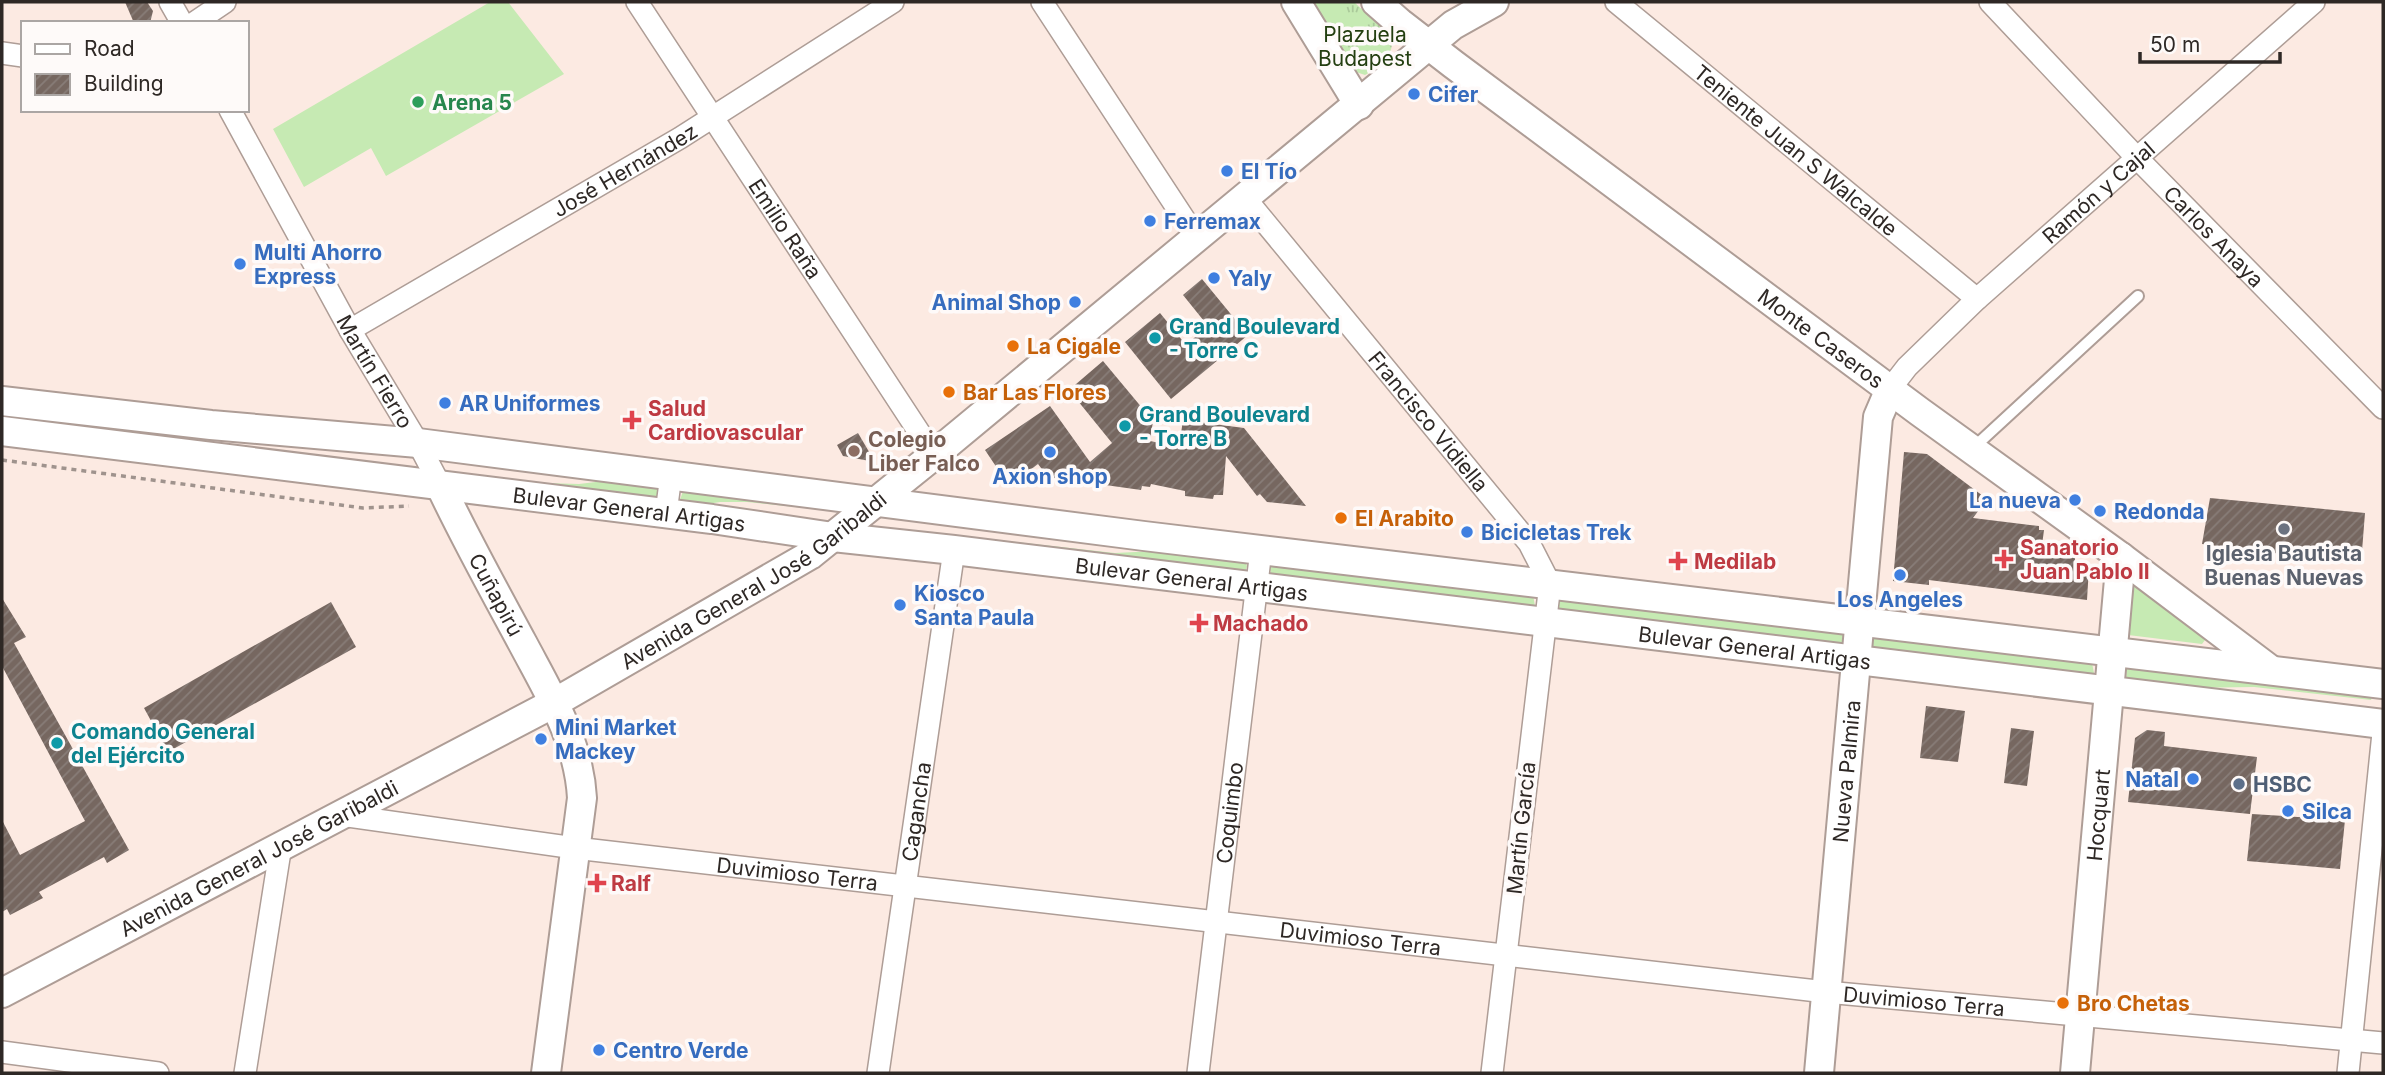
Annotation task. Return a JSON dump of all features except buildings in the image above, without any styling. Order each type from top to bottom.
[{"type":"main road","points":[[1296,2],[1359,105]]},
{"type":"main road","name":"Monte Caseros","points":[[1376,2],[1429,46],[2270,670]]},
{"type":"main road","name":"Avenida General José Garibaldi","points":[[2,993],[554,703],[798,562],[877,502],[1453,25],[1494,2]]},
{"type":"main road","name":"Nueva Palmira","points":[[1819,1073],[1878,417],[1890,389]]},
{"type":"main road","name":"Bulevar General Artigas","points":[[2,401],[211,425],[418,443],[595,464],[1144,536],[2383,684]]},
{"type":"main road","name":"Bulevar General Artigas","points":[[2,431],[666,513],[833,537],[2383,724]]},
{"type":"main road","points":[[440,486],[459,469],[474,468],[549,478],[595,464]]},
{"type":"main road","name":"Cuñapirú","points":[[440,486],[554,703],[574,747],[581,775],[582,798],[546,1073]]},
{"type":"main road","points":[[712,519],[741,508],[832,517],[850,514],[877,502]]},
{"type":"main road","points":[[833,537],[862,524],[881,521],[1103,545],[1144,536]]},
{"type":"main road","name":"Hocquart","points":[[2075,1073],[2121,557]]},
{"type":"main road","points":[[2234,707],[2271,696],[2371,705],[2383,695]]},
{"type":"street","points":[[170,2],[181,21]]},
{"type":"street","points":[[197,21],[225,2]]},
{"type":"street","name":"Emilio Raña","points":[[637,2],[934,455]]},
{"type":"street","name":"José Hernández","points":[[351,330],[711,118],[893,2]]},
{"type":"street","points":[[1042,2],[1196,237]]},
{"type":"street","name":"Teniente Juan S Walcalde","points":[[1616,2],[1976,299]]},
{"type":"street","name":"Carlos Anaya","points":[[1990,2],[2137,158],[2383,408]]},
{"type":"street","name":"Ramón y Cajal","points":[[1890,389],[1907,367],[1976,299],[2314,2]]},
{"type":"street","points":[[2,53],[21,56]]},
{"type":"street","name":"Martín Fierro","points":[[231,112],[440,486]]},
{"type":"street","name":"Francisco Vidiella","points":[[1245,198],[1529,543],[1549,584]]},
{"type":"street","points":[[666,513],[671,475]]},
{"type":"street","name":"Cagancha","points":[[878,1073],[954,550]]},
{"type":"street","name":"Coquimbo","points":[[1198,1073],[1261,550]]},
{"type":"street","name":"Martín García","points":[[1492,1073],[1549,584]]},
{"type":"street","points":[[2348,1073],[2377,844],[2383,733]]},
{"type":"street","name":"Duvimioso Terra","points":[[341,815],[575,848],[1826,992],[2383,1043]]},
{"type":"street","points":[[245,1073],[281,845]]},
{"type":"street","points":[[2,1052],[158,1073]]},
{"type":"lane","points":[[1972,449],[2138,296]]},
{"type":"path","points":[[2,460],[363,508],[419,506],[453,512]]},
{"type":"green space","name":"Arena 5","points":[[490,2],[508,2],[564,74],[386,176],[371,148],[304,187],[273,129]]},
{"type":"green space","name":"Plazuela Budapest","points":[[1311,2],[1354,2],[1392,37],[1389,55],[1365,75],[1353,71]]},
{"type":"green space","points":[[478,475],[546,483],[579,484],[612,480],[656,485],[660,489],[658,501],[477,478]]},
{"type":"green space","points":[[683,491],[833,508],[833,511],[747,502],[695,506],[680,500]]},
{"type":"green space","points":[[874,528],[1115,553],[1177,550],[1245,561],[1247,566],[1245,573]]},
{"type":"green space","points":[[1273,564],[1533,595],[1535,606],[1533,608],[1271,576],[1270,567]]},
{"type":"green space","points":[[2133,584],[2139,585],[2203,634],[2205,640],[2202,644],[2128,635]]},
{"type":"green space","points":[[1560,598],[1846,633],[1842,647],[1557,612],[1556,603]]},
{"type":"green space","points":[[1871,635],[2092,663],[2094,673],[2092,676],[1872,651],[1868,640]]},
{"type":"green space","points":[[2127,666],[2372,697],[2371,700],[2254,687],[2184,688],[2126,679]]},
{"type":"place","name":"Cifer","points":[[1414,94]]},
{"type":"place","name":"Arena 5","points":[[418,102]]},
{"type":"place","name":"El Tío","points":[[1227,171]]},
{"type":"place","name":"Ferremax","points":[[1150,221]]},
{"type":"place","name":"Multi Ahorro Express","points":[[240,264]]},
{"type":"place","name":"Yaly","points":[[1214,278]]},
{"type":"place","name":"Animal Shop","points":[[1075,302]]},
{"type":"place","name":"Grand Boulevard - Torre C","points":[[1155,338]]},
{"type":"place","name":"La Cigale","points":[[1013,346]]},
{"type":"place","name":"Bar Las Flores","points":[[949,392]]},
{"type":"place","name":"AR Uniformes","points":[[445,403]]},
{"type":"place","name":"Salud Cardiovascular","points":[[632,420]]},
{"type":"place","name":"Grand Boulevard - Torre B","points":[[1125,426]]},
{"type":"place","name":"Colegio Liber Falco","points":[[854,451]]},
{"type":"place","name":"Axion shop","points":[[1050,452]]},
{"type":"place","name":"La nueva","points":[[2075,500]]},
{"type":"place","name":"Redonda","points":[[2100,511]]},
{"type":"place","name":"El Arabito","points":[[1341,518]]},
{"type":"place","name":"Iglesia Bautista Buenas Nuevas","points":[[2284,529]]},
{"type":"place","name":"Bicicletas Trek","points":[[1467,532]]},
{"type":"place","name":"Sanatorio Juan Pablo II","points":[[2004,559]]},
{"type":"place","name":"Medilab","points":[[1678,561]]},
{"type":"place","name":"Los Angeles","points":[[1900,575]]},
{"type":"place","name":"Kiosco Santa Paula","points":[[900,605]]},
{"type":"place","name":"Machado","points":[[1199,623]]},
{"type":"place","name":"Mini Market Mackey","points":[[541,739]]},
{"type":"place","name":"Comando General del Ejército","points":[[57,743]]},
{"type":"place","name":"Natal","points":[[2193,779]]},
{"type":"place","name":"HSBC","points":[[2239,784]]},
{"type":"place","name":"Silca","points":[[2288,811]]},
{"type":"place","name":"Ralf","points":[[597,883]]},
{"type":"place","name":"Bro Chetas","points":[[2063,1003]]},
{"type":"place","name":"Centro Verde","points":[[599,1050]]}]
